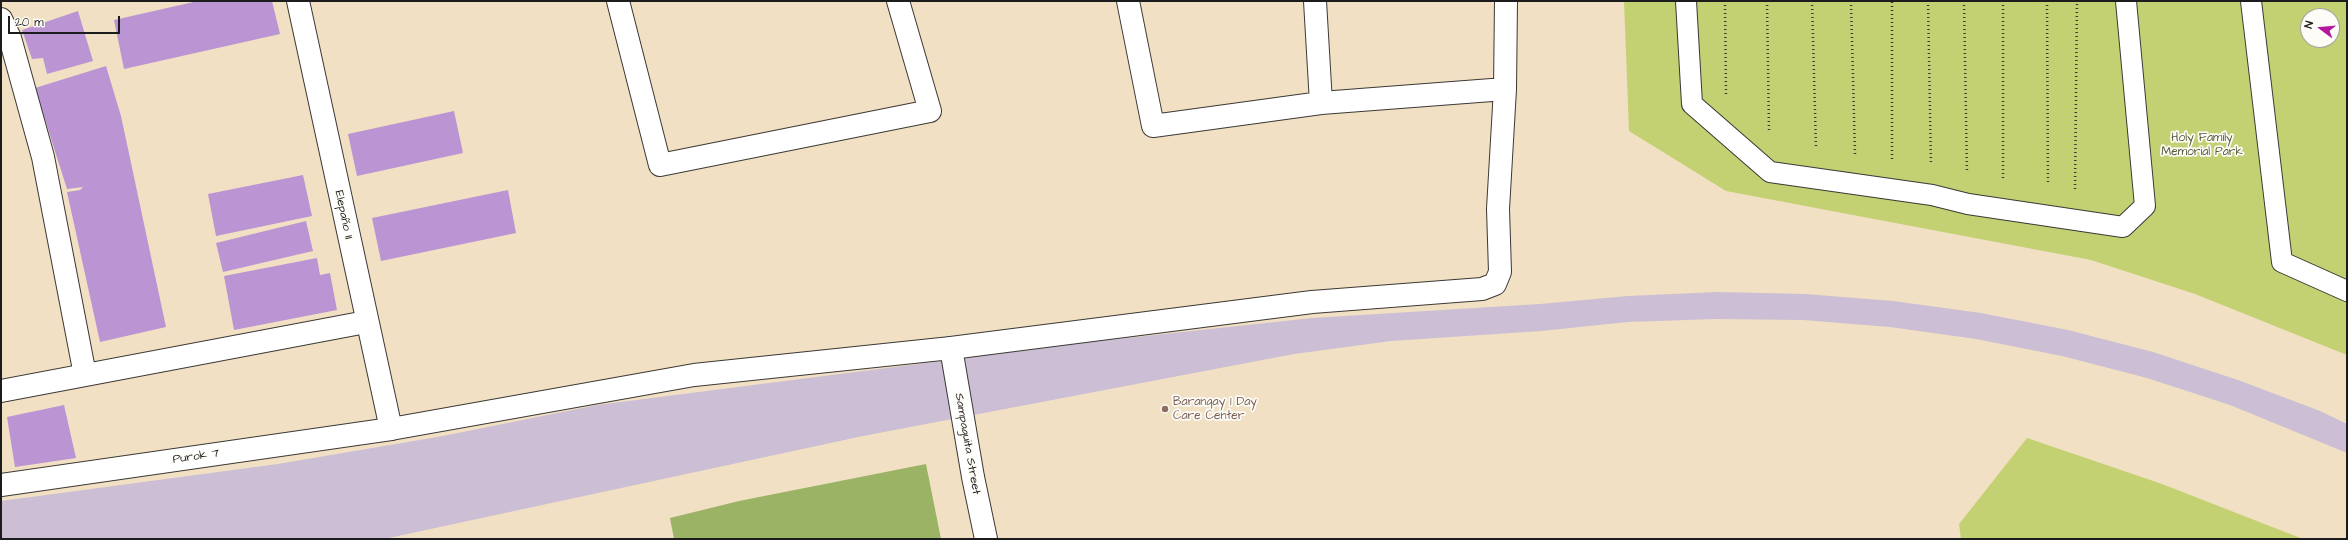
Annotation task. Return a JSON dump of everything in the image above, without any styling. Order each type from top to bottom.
[{"type":"street","name":"Elepaño II","points":[[298,1],[366,322],[391,429]]},
{"type":"street","points":[[618,1],[660,165],[930,111],[898,1]]},
{"type":"street","points":[[1128,1],[1153,126],[1321,103],[1505,89]]},
{"type":"street","points":[[1315,1],[1321,103]]},
{"type":"street","name":"Purok 7","points":[[1,485],[391,429],[694,375],[951,348],[1312,302],[1482,289],[1495,284],[1500,272],[1498,209],[1505,89],[1506,1]]},
{"type":"street","points":[[1,19],[10,38],[43,157],[84,375]]},
{"type":"street","points":[[1,392],[366,322]]},
{"type":"street","name":"Sampaguita Street","points":[[951,348],[973,477],[986,539]]},
{"type":"lane","points":[[1686,1],[1692,104],[1770,172],[1932,195],[1968,204],[2123,227],[2145,206],[2126,1]]},
{"type":"lane","points":[[2251,1],[2282,262],[2347,291]]},
{"type":"path","points":[[1725,1],[1727,134]]},
{"type":"path","points":[[1767,1],[1770,172]]},
{"type":"path","points":[[1812,1],[1817,179]]},
{"type":"path","points":[[1851,1],[1855,185]]},
{"type":"path","points":[[1892,1],[1892,190]]},
{"type":"path","points":[[1928,1],[1932,195]]},
{"type":"path","points":[[1964,1],[1968,204]]},
{"type":"path","points":[[2003,1],[2003,209]]},
{"type":"path","points":[[2047,1],[2048,216]]},
{"type":"path","points":[[2074,220],[2077,1]]},
{"type":"shaded area","points":[[1717,292],[1805,294],[1893,301],[1981,313],[2068,330],[2153,352],[2238,380],[2320,411],[2347,424],[2347,453],[2230,405],[2147,378],[2062,356],[1976,339],[1890,327],[1803,320],[1715,319],[1628,322],[1541,331],[1391,341],[1294,354],[863,436],[384,539],[1,539],[1,501],[278,464],[443,436],[597,405],[1090,342],[1312,318],[1540,304],[1628,296]]},
{"type":"green space","name":"Holy Family Memorial Park","points":[[1624,1],[2347,1],[2347,355],[2195,294],[2091,260],[1726,191],[1629,131]]},
{"type":"green space","points":[[2027,438],[2162,484],[2303,539],[1961,539],[1959,524]]},
{"type":"green space","points":[[926,464],[941,539],[674,539],[670,518],[739,501]]},
{"type":"building","points":[[198,1],[272,1],[280,34],[124,69],[114,20]]},
{"type":"building","points":[[78,11],[93,61],[47,74],[43,58],[32,59],[22,30]]},
{"type":"building","points":[[106,66],[121,116],[166,327],[100,342],[67,192],[80,190],[83,187],[67,189],[35,88]]},
{"type":"building","points":[[454,111],[463,153],[357,176],[348,134]]},
{"type":"building","points":[[303,175],[312,216],[216,236],[208,194]]},
{"type":"building","points":[[508,190],[516,233],[381,261],[372,218]]},
{"type":"building","points":[[306,221],[313,251],[223,272],[216,243]]},
{"type":"building","points":[[317,258],[320,275],[330,273],[337,310],[234,330],[224,276]]},
{"type":"building","points":[[64,405],[76,458],[15,467],[7,417]]},
{"type":"place","name":"Barangay 1 Day Care Center","points":[[1165,409]]}]
